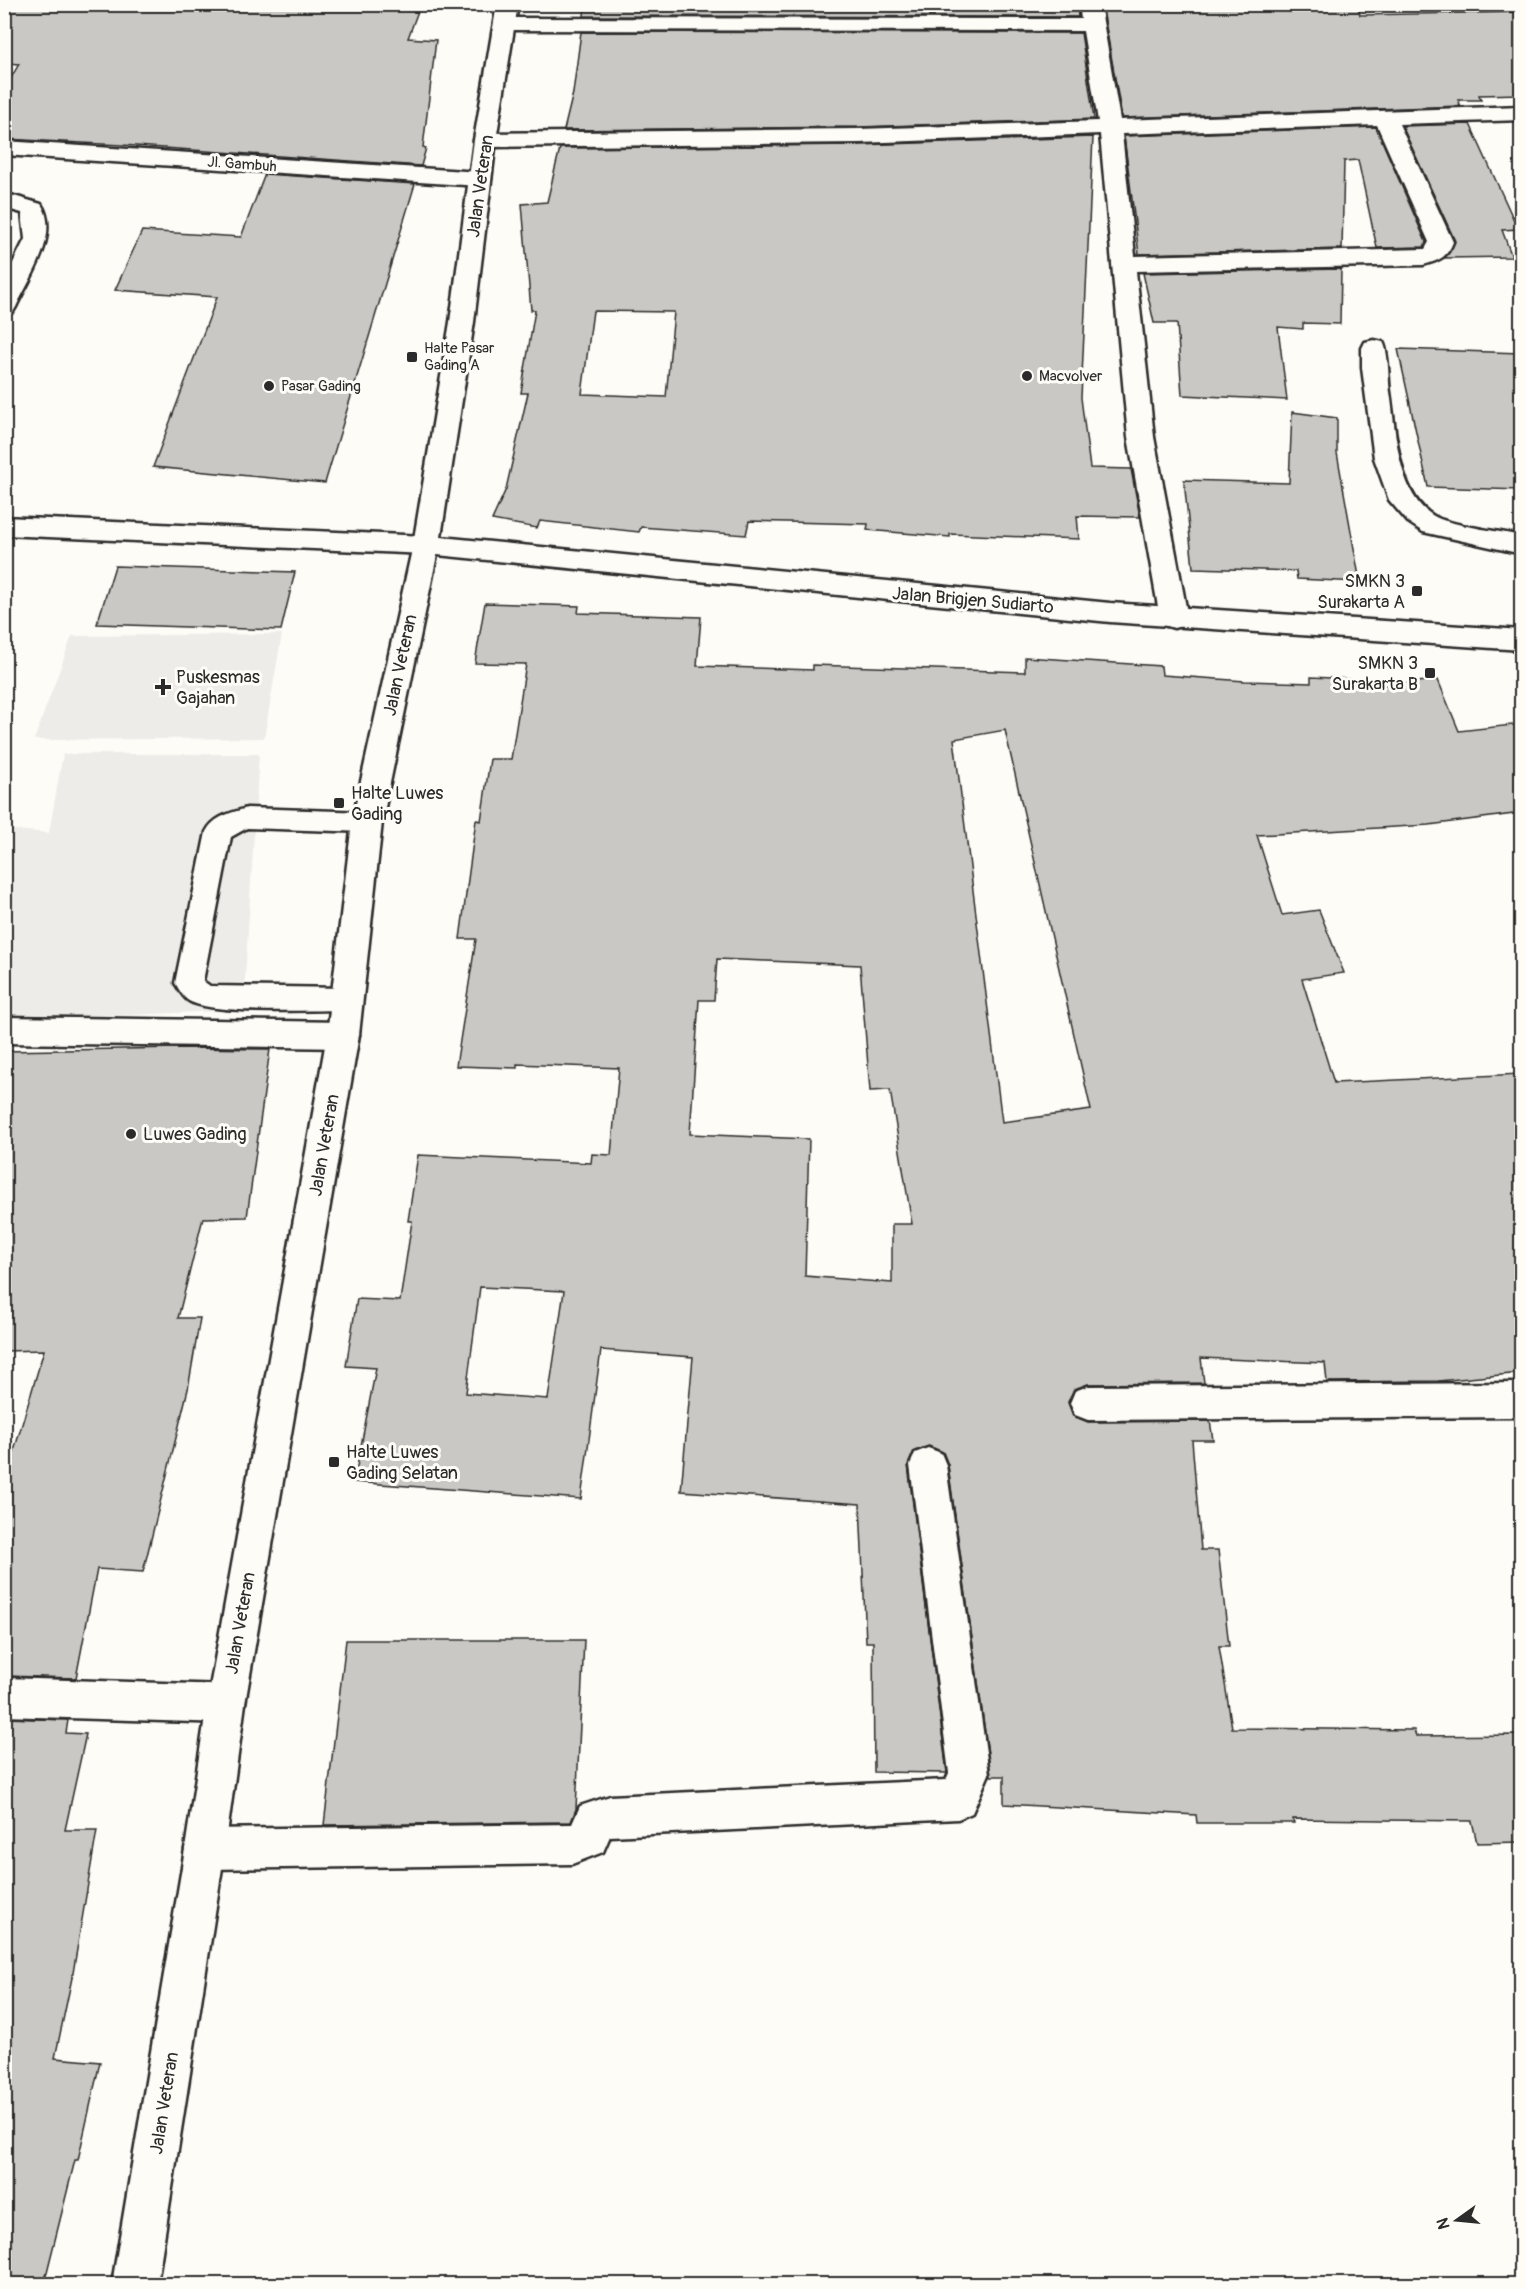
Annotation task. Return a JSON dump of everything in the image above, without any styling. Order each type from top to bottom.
[{"type":"street","points":[[738,4],[748,25]]},
{"type":"street","points":[[507,14],[748,25],[1090,15],[1110,128],[1140,437],[1174,618]]},
{"type":"street","name":"Jalan Veteran","points":[[134,2284],[205,1849],[226,1704],[343,1035],[367,822],[426,545],[462,322],[485,140],[507,14]]},
{"type":"street","points":[[485,140],[859,136],[1521,114]]},
{"type":"street","points":[[1124,264],[1423,258],[1434,255],[1439,251],[1442,242],[1386,119]]},
{"type":"street","name":"Jl. Gambuh","points":[[4,148],[480,179]]},
{"type":"street","points":[[4,200],[33,209],[37,239],[4,308]]},
{"type":"street","points":[[1374,348],[1374,368],[1387,458],[1398,494],[1417,516],[1432,526],[1521,544]]},
{"type":"street","name":"Jalan Brigjen Sudiarto","points":[[4,526],[426,545],[804,585],[1174,618],[1521,640]]},
{"type":"street","points":[[4,1030],[343,1035]]},
{"type":"street","points":[[1088,1403],[1521,1400]]},
{"type":"street","points":[[205,1849],[572,1844],[589,1838],[594,1820],[610,1816],[958,1799],[969,1774],[928,1465]]},
{"type":"street","points":[[4,1697],[226,1704]]},
{"type":"lane","points":[[346,999],[210,997],[197,993],[189,983],[219,832],[233,822],[248,818],[367,822]]},
{"type":"shaded area","name":"Puskesmas Gajahan","points":[[282,634],[264,738],[34,740],[72,636]]},
{"type":"shaded area","points":[[63,754],[259,754],[243,1010],[40,1019],[5,1016],[4,829],[49,833]]},
{"type":"building","points":[[4,4],[290,4],[418,11],[408,38],[436,40],[423,147],[426,148],[421,166],[4,139],[4,90],[19,64],[4,63]]},
{"type":"building","points":[[585,4],[1077,4],[1078,17],[584,16]]},
{"type":"building","points":[[1102,4],[1357,4],[1360,15],[1521,12],[1521,94],[1479,95],[1481,100],[1458,100],[1461,106],[1122,118]]},
{"type":"building","points":[[581,32],[1081,33],[1094,119],[859,127],[564,130],[573,93]]},
{"type":"building","points":[[1470,124],[1518,229],[1502,230],[1512,257],[1445,258],[1455,241],[1402,126]]},
{"type":"building","points":[[1376,127],[1426,242],[1424,247],[1377,248],[1358,160],[1344,161],[1342,249],[1139,254],[1124,136]]},
{"type":"building","points":[[1093,137],[1081,398],[1090,468],[1131,469],[1140,517],[1077,516],[1079,539],[950,534],[950,537],[867,530],[868,524],[749,521],[746,535],[641,527],[639,532],[540,521],[537,528],[492,520],[506,489],[528,393],[521,393],[535,310],[531,310],[522,204],[547,202],[560,148],[859,145]],"holes":[[[593,311],[674,312],[666,397],[582,394]]]},
{"type":"building","name":"Pasar Gading","points":[[265,174],[415,184],[325,483],[153,467],[217,297],[115,290],[142,231],[241,237]]},
{"type":"building","points":[[1341,269],[1340,324],[1303,323],[1303,329],[1278,327],[1287,400],[1182,395],[1177,323],[1154,323],[1143,273]]},
{"type":"building","points":[[1398,349],[1521,353],[1521,490],[1428,487]]},
{"type":"building","points":[[1292,412],[1337,418],[1337,453],[1360,582],[1297,579],[1296,571],[1193,568],[1184,480],[1289,483]]},
{"type":"building","points":[[115,566],[295,572],[281,630],[97,624]]},
{"type":"building","points":[[485,603],[579,606],[578,613],[701,617],[697,666],[813,670],[813,665],[1025,672],[1025,657],[1161,666],[1162,675],[1245,681],[1311,683],[1311,677],[1373,680],[1374,686],[1438,680],[1459,731],[1521,724],[1521,813],[1429,825],[1257,835],[1282,915],[1319,910],[1344,973],[1302,979],[1334,1083],[1521,1074],[1521,1373],[1438,1381],[1327,1382],[1325,1363],[1201,1358],[1204,1383],[1088,1384],[1074,1389],[1068,1402],[1073,1416],[1088,1422],[1210,1421],[1213,1440],[1192,1440],[1201,1550],[1218,1550],[1229,1646],[1219,1646],[1232,1728],[1414,1730],[1416,1736],[1521,1735],[1521,1842],[1477,1843],[1472,1821],[1293,1819],[1294,1823],[1197,1823],[1196,1815],[1004,1804],[1004,1776],[991,1776],[948,1465],[943,1452],[929,1446],[914,1451],[908,1465],[947,1773],[874,1772],[873,1642],[866,1642],[860,1504],[681,1491],[693,1357],[601,1350],[581,1499],[354,1482],[376,1368],[346,1366],[357,1299],[400,1301],[412,1221],[408,1221],[418,1155],[591,1163],[592,1154],[611,1155],[619,1068],[517,1064],[517,1068],[456,1066],[476,939],[460,939],[476,820],[481,821],[490,759],[511,759],[526,664],[475,663]],"holes":[[[1005,730],[1091,1110],[1002,1122],[954,739]],[[717,959],[860,965],[870,1091],[890,1090],[912,1224],[892,1224],[892,1283],[805,1276],[809,1139],[690,1134],[699,1000],[714,1000]],[[480,1287],[564,1291],[548,1399],[466,1393]]]},
{"type":"building","points":[[270,1049],[247,1217],[203,1218],[178,1318],[200,1318],[188,1389],[143,1572],[97,1569],[76,1678],[4,1676],[4,1485],[44,1350],[4,1351],[4,1051]]},
{"type":"building","points":[[346,1640],[584,1640],[576,1809],[571,1822],[324,1825]]},
{"type":"building","points":[[4,1718],[68,1720],[66,1733],[86,1734],[65,1830],[97,1830],[73,1973],[55,2058],[100,2062],[78,2160],[75,2160],[44,2284],[4,2284]]},
{"type":"place","name":"Halte Pasar Gading A","points":[[412,357]]},
{"type":"place","name":"Macvolver","points":[[1027,376]]},
{"type":"place","name":"Pasar Gading","points":[[269,386]]},
{"type":"place","name":"SMKN 3 Surakarta A","points":[[1417,591]]},
{"type":"place","name":"SMKN 3 Surakarta B","points":[[1430,673]]},
{"type":"place","name":"Puskesmas Gajahan","points":[[163,687]]},
{"type":"place","name":"Halte Luwes Gading","points":[[339,803]]},
{"type":"place","name":"Luwes Gading","points":[[131,1134]]},
{"type":"place","name":"Halte Luwes Gading Selatan","points":[[334,1462]]}]
